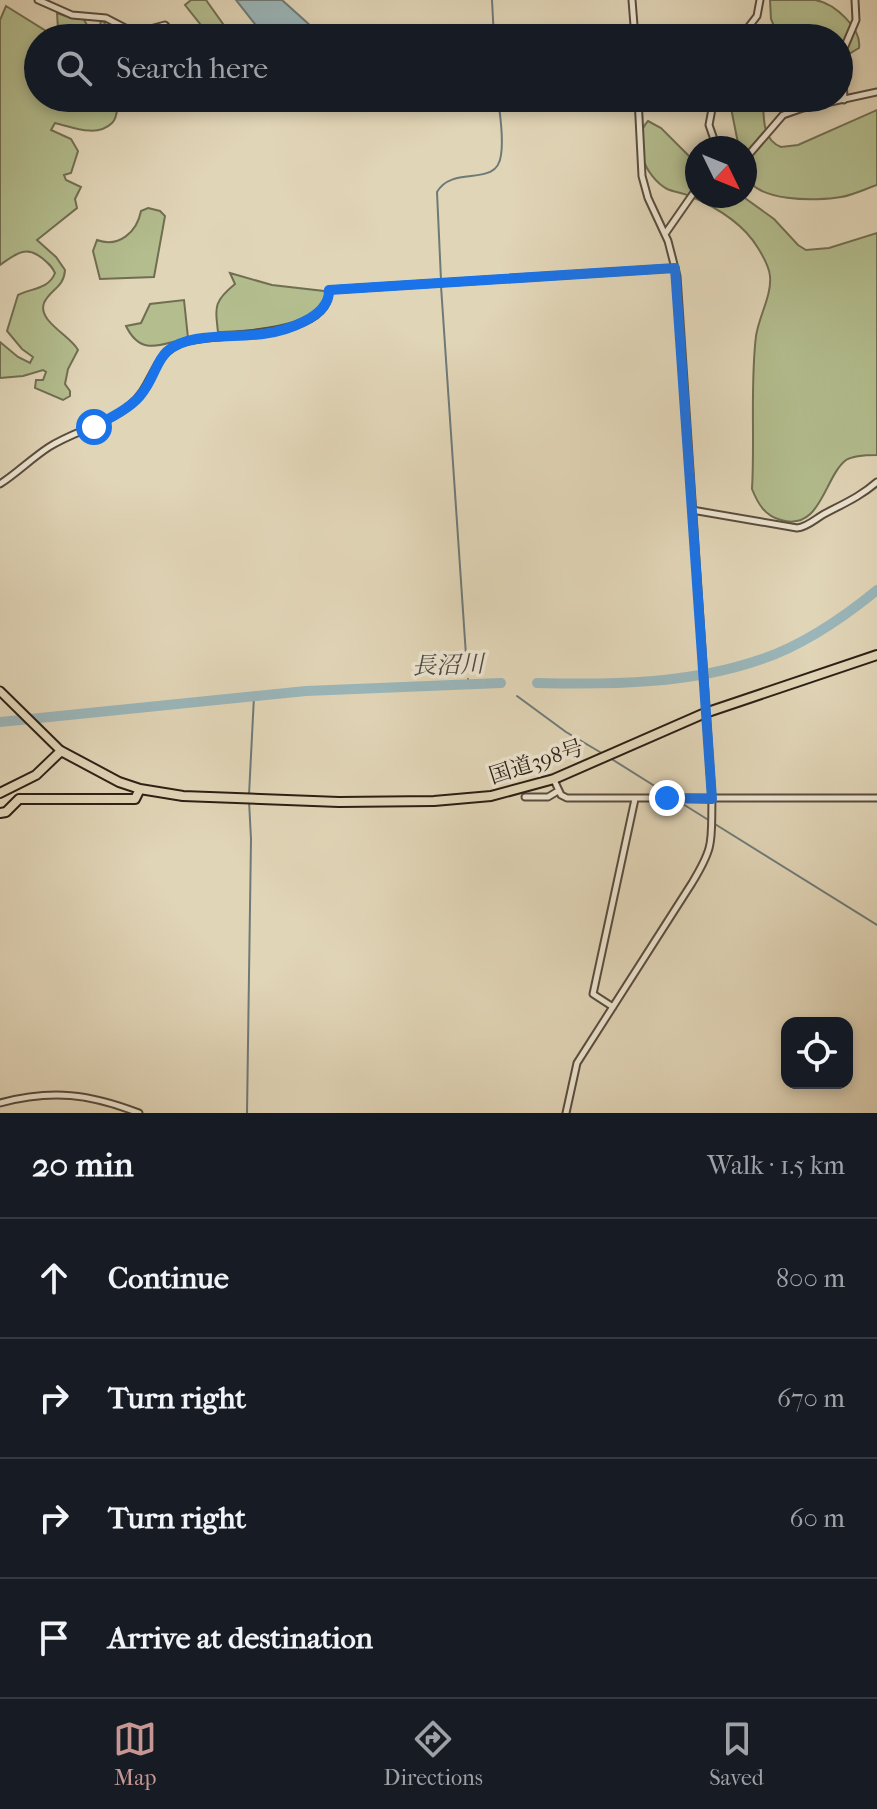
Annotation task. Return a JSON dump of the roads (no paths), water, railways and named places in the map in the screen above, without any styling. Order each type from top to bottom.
[{"type":"highway","name":"国道398号","points":[[61,751],[104,775],[140,789],[183,796],[242,800],[454,800],[513,792],[554,779],[705,713],[877,655]]},
{"type":"highway","points":[[0,793],[36,775],[61,751]]},
{"type":"highway","name":"国道398号","points":[[0,813],[6,812],[19,799],[135,799],[140,789]]},
{"type":"main road","points":[[0,691],[61,751]]},
{"type":"street","points":[[38,0],[72,15],[106,18],[118,24]]},
{"type":"street","points":[[632,0],[634,24]]},
{"type":"street","points":[[751,24],[757,16],[760,0]]},
{"type":"street","points":[[853,27],[856,20],[855,0]]},
{"type":"street","points":[[853,98],[877,92]]},
{"type":"street","points":[[566,1113],[577,1063],[704,863],[713,841],[675,268],[642,176],[639,112]]},
{"type":"street","points":[[711,112],[709,125],[713,136]]},
{"type":"street","points":[[757,145],[783,115],[795,112]]},
{"type":"street","points":[[665,234],[685,205]]},
{"type":"street","points":[[0,484],[52,445],[94,427],[129,407],[145,389],[161,357],[170,348],[196,339],[262,334],[288,327],[320,312],[327,302],[329,290],[675,268]]},
{"type":"street","points":[[692,510],[804,527],[857,499],[877,482]]},
{"type":"street","points":[[554,779],[558,791],[567,798],[877,798]]},
{"type":"street","points":[[525,797],[548,797],[558,791]]},
{"type":"street","points":[[613,1007],[593,994],[635,799]]},
{"type":"street","points":[[0,1103],[41,1093],[68,1094],[139,1113]]},
{"type":"water","points":[[236,0],[282,0],[309,24],[255,24]]},
{"type":"waterway","points":[[492,0],[493,24]]},
{"type":"waterway","points":[[441,280],[437,192],[453,179],[483,174],[498,165],[502,141],[500,112]]},
{"type":"waterway","points":[[441,286],[467,670]]},
{"type":"waterway","name":"長沼川","points":[[537,683],[651,681],[735,667],[762,659],[808,638],[877,590]]},
{"type":"waterway","name":"長沼川","points":[[468,679],[469,684]]},
{"type":"waterway","name":"長沼川","points":[[0,722],[306,691],[501,683]]},
{"type":"waterway","points":[[249,795],[254,696]]},
{"type":"waterway","points":[[517,696],[566,732],[605,755]]},
{"type":"waterway","points":[[610,758],[669,795]]},
{"type":"waterway","points":[[247,1113],[249,801]]},
{"type":"waterway","points":[[678,801],[877,925]]}]
